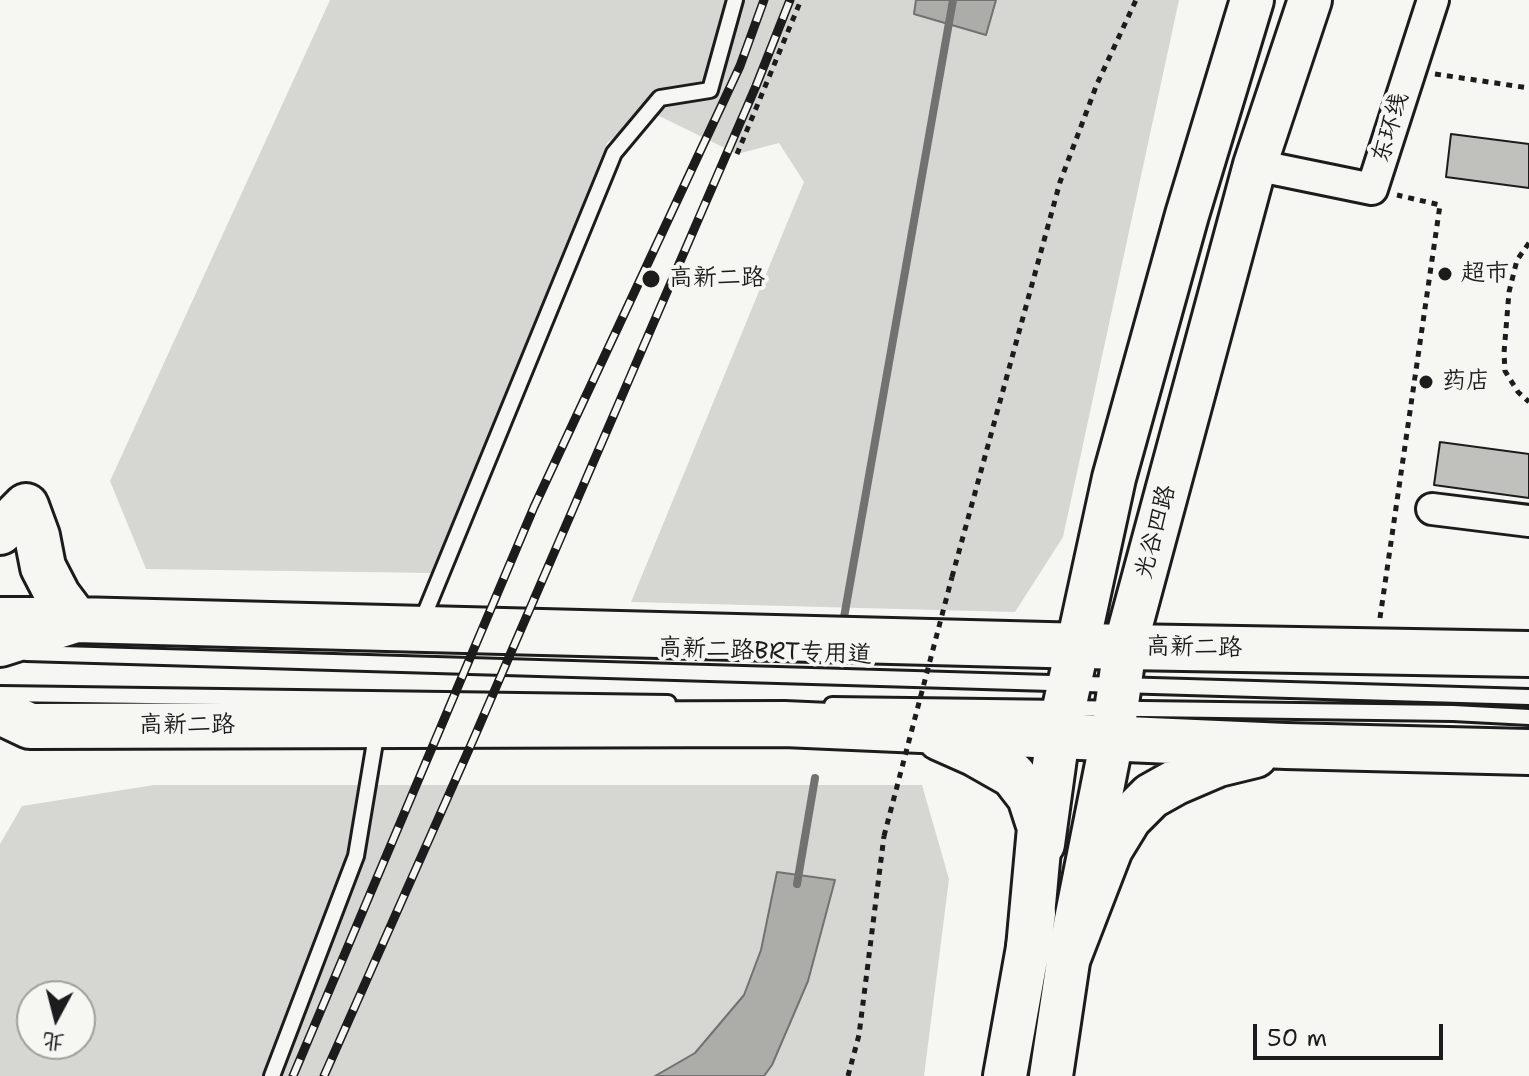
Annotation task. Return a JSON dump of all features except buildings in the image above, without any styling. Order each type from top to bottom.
[{"type":"main road","name":"光谷四路","points":[[1051,1076],[1049,952],[1067,692],[1114,478],[1187,215],[1252,0]]},
{"type":"main road","name":"光谷四路","points":[[1005,1076],[1049,952],[1255,165],[1310,0]]},
{"type":"main road","points":[[0,532],[26,506],[37,536],[43,567],[58,596],[76,620]]},
{"type":"main road","points":[[0,619],[76,620]]},
{"type":"main road","name":"高新二路","points":[[0,644],[76,620],[419,628],[1067,692],[1119,694],[1529,654]]},
{"type":"main road","name":"高新二路","points":[[10,727],[784,724],[919,729],[1067,692],[1119,694],[1286,746],[1529,752]]},
{"type":"main road","points":[[919,729],[976,754],[1013,775],[1030,797],[1040,828],[1049,952]]},
{"type":"main road","points":[[1049,952],[1129,818],[1151,796],[1218,764],[1286,746]]},
{"type":"street","name":"东环线","points":[[1255,165],[1372,189],[1433,0]]},
{"type":"street","points":[[1432,509],[1529,521]]},
{"type":"lane","points":[[419,628],[614,153],[660,98],[710,90],[735,0]]},
{"type":"lane","name":"高新二路BRT专用道","points":[[0,652],[1067,692]]},
{"type":"lane","name":"高新二路BRT专用道","points":[[824,705],[1067,692]]},
{"type":"lane","points":[[0,694],[681,703]]},
{"type":"lane","points":[[1119,694],[1529,697]]},
{"type":"lane","points":[[1119,694],[1529,717]]},
{"type":"lane","points":[[272,1076],[356,856],[378,725]]},
{"type":"path","points":[[737,154],[801,0]]},
{"type":"path","points":[[848,1076],[859,1035],[884,836],[952,577],[1060,182],[1097,84],[1136,0]]},
{"type":"path","points":[[1410,70],[1529,88]]},
{"type":"path","points":[[1372,189],[1440,205],[1379,627]]},
{"type":"path","points":[[1529,243],[1517,260],[1509,292],[1504,353],[1505,371],[1518,392],[1529,402]]},
{"type":"shaded area","points":[[330,0],[1179,0],[1063,537],[1015,612],[631,602],[804,182],[779,143],[737,154],[647,110],[607,143],[432,573],[146,569],[110,481]]},
{"type":"shaded area","points":[[916,0],[996,0],[986,35],[914,14]]},
{"type":"shaded area","points":[[154,785],[922,785],[949,879],[924,1076],[0,1076],[0,844],[22,806]]},
{"type":"shaded area","points":[[777,872],[835,880],[808,981],[772,1065],[764,1076],[655,1076],[695,1053],[744,995],[761,950]]},
{"type":"waterway","points":[[843,623],[953,0]]},
{"type":"waterway","points":[[797,884],[815,778]]},
{"type":"railway","points":[[293,1076],[534,507],[740,66],[764,0]]},
{"type":"railway","points":[[324,1076],[474,738],[756,86],[790,0]]},
{"type":"place","name":"超市","points":[[1445,274]]},
{"type":"place","name":"高新二路","points":[[651,279]]},
{"type":"place","name":"药店","points":[[1426,382]]}]
